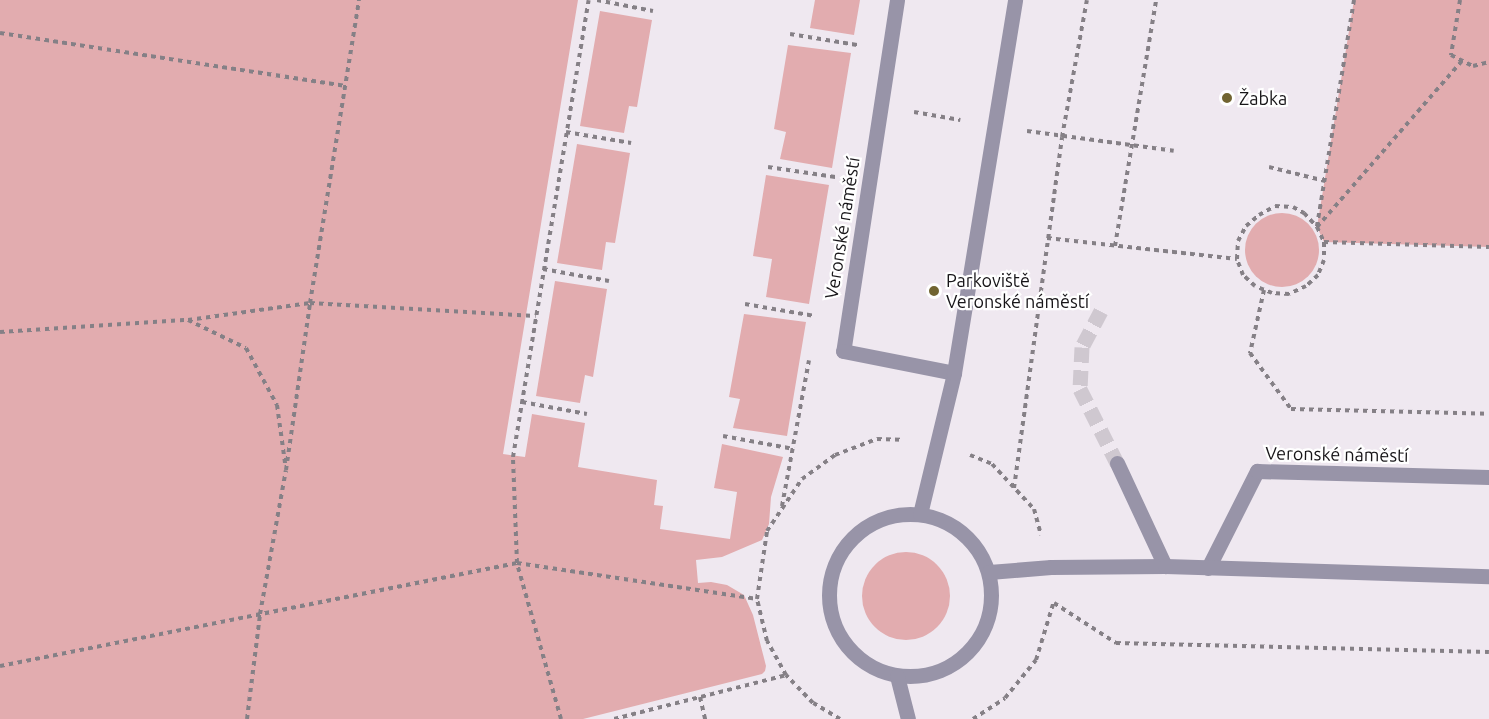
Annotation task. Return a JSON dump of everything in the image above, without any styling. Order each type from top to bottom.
[{"type":"street","name":"Veronské náměstí","points":[[897,0],[843,351],[954,373]]},
{"type":"street","points":[[920,514],[954,373],[1016,0]]},
{"type":"street","points":[[1117,463],[1164,566]]},
{"type":"street","name":"Veronské náměstí","points":[[1208,568],[1257,471],[1489,477]]},
{"type":"street","points":[[920,514],[943,519],[963,532],[979,550],[989,572],[992,598],[986,625],[972,649],[951,666],[925,675],[897,676],[870,667],[849,649],[834,626],[828,597],[829,588],[832,569],[845,544],[865,526],[892,515],[920,514]]},
{"type":"street","points":[[989,572],[1051,567],[1164,566],[1489,576]]},
{"type":"street","points":[[897,676],[908,719]]},
{"type":"path","points":[[247,719],[260,614],[286,470],[309,303],[359,0]]},
{"type":"path","points":[[561,719],[517,563],[513,457],[589,0]]},
{"type":"path","points":[[597,0],[653,10]]},
{"type":"path","points":[[1014,488],[1062,137],[1087,0]]},
{"type":"path","points":[[1115,246],[1156,0]]},
{"type":"path","points":[[1317,227],[1354,0]]},
{"type":"path","points":[[1460,0],[1451,55],[1473,66],[1489,62]]},
{"type":"path","points":[[0,33],[346,86]]},
{"type":"path","points":[[790,34],[861,45]]},
{"type":"path","points":[[1317,227],[1462,61]]},
{"type":"path","points":[[880,106],[1062,137],[1174,151]]},
{"type":"path","points":[[566,132],[632,143]]},
{"type":"path","points":[[768,167],[839,177]]},
{"type":"path","points":[[1269,167],[1325,181]]},
{"type":"path","points":[[1275,207],[1293,207],[1304,213],[1317,227],[1324,242],[1324,260],[1318,275],[1306,286],[1289,294],[1264,290],[1255,286],[1243,274],[1237,259],[1238,241],[1246,226],[1259,215],[1275,207]]},
{"type":"path","points":[[1047,238],[1237,259]]},
{"type":"path","points":[[1324,242],[1489,248]]},
{"type":"path","points":[[543,269],[609,281]]},
{"type":"path","points":[[1264,290],[1250,353],[1291,409],[1489,414]]},
{"type":"path","points":[[0,332],[188,320],[309,303],[536,316]]},
{"type":"path","points":[[745,304],[816,316]]},
{"type":"path","points":[[188,320],[246,348],[277,405],[286,470]]},
{"type":"path","points":[[522,402],[587,414]]},
{"type":"path","points":[[723,436],[794,449]]},
{"type":"path","points":[[840,719],[813,703],[786,675],[767,641],[757,599],[767,531],[802,479],[835,455],[877,439],[936,440],[992,464],[1034,509],[1051,567],[1054,603],[1036,660],[1005,698],[973,719]]},
{"type":"path","points":[[0,666],[517,563],[757,599]]},
{"type":"path","points":[[1054,603],[1116,643],[1489,652]]},
{"type":"path","points":[[614,719],[786,675]]},
{"type":"path","points":[[700,697],[705,719]]},
{"type":"shaded area","points":[[0,0],[578,0],[503,454],[525,457],[532,414],[585,423],[578,467],[657,480],[654,505],[663,506],[660,529],[730,539],[737,492],[714,488],[722,444],[783,457],[771,497],[769,524],[762,540],[722,557],[696,560],[698,583],[711,582],[727,585],[744,595],[753,615],[766,666],[765,671],[762,674],[583,719],[0,719]]},
{"type":"shaded area","points":[[815,0],[860,0],[854,35],[810,28]]},
{"type":"shaded area","points":[[1354,0],[1489,0],[1489,247],[1324,242],[1317,227]]},
{"type":"shaded area","points":[[600,11],[652,20],[637,107],[629,106],[624,133],[580,126]]},
{"type":"shaded area","points":[[788,45],[851,53],[832,168],[780,159],[786,132],[774,129]]},
{"type":"shaded area","points":[[577,144],[630,153],[615,243],[606,242],[602,270],[557,263]]},
{"type":"shaded area","points":[[766,175],[829,185],[809,304],[766,297],[772,259],[753,256]]},
{"type":"shaded area","points":[[1282,213],[1296,216],[1308,224],[1316,236],[1319,250],[1316,264],[1308,276],[1296,284],[1282,287],[1268,284],[1256,276],[1248,264],[1245,250],[1248,236],[1256,224],[1268,216]]},
{"type":"shaded area","points":[[555,281],[607,289],[593,377],[585,375],[580,403],[536,396]]},
{"type":"shaded area","points":[[744,314],[806,322],[787,436],[733,428],[740,399],[729,397]]},
{"type":"shaded area","points":[[906,552],[931,559],[943,571],[950,596],[943,621],[931,633],[906,640],[881,633],[869,621],[862,596],[869,571],[881,559]]},
{"type":"tunnel","points":[[1101,311],[1082,347],[1080,389],[1117,463]]},
{"type":"place","name":"Žabka","points":[[1227,98]]},
{"type":"place","name":"Parkoviště Veronské náměstí","points":[[934,291]]}]
